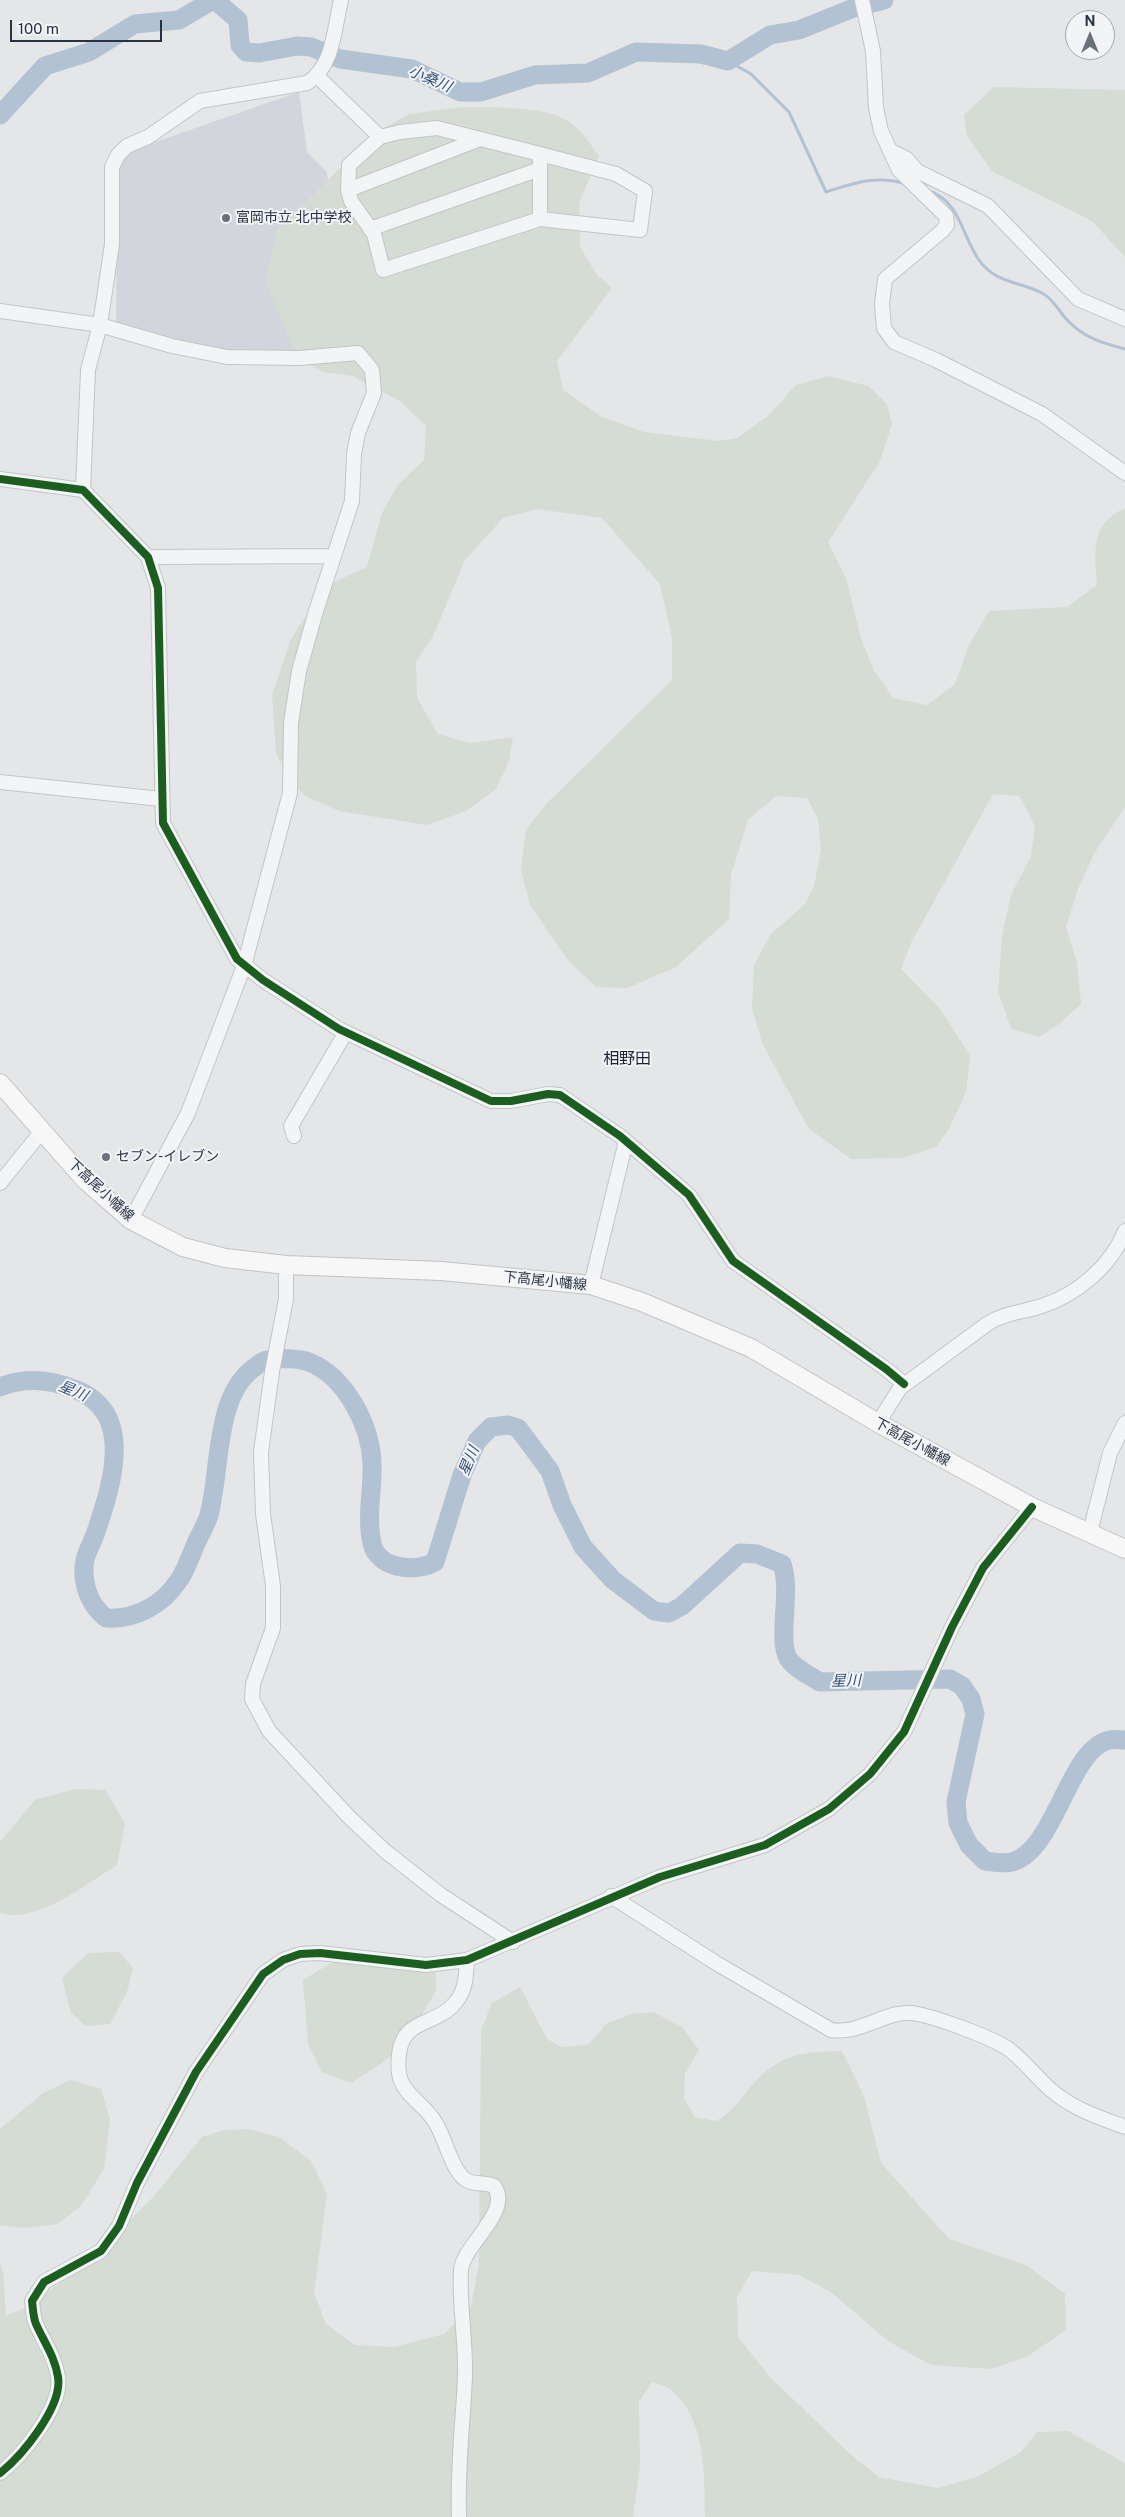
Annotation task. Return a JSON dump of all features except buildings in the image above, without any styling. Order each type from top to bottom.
[{"type":"main road","name":"下高尾小幡線","points":[[0,1083],[86,1180],[131,1220],[183,1246],[225,1258],[286,1265],[441,1271],[591,1285],[642,1302],[751,1348],[878,1423],[1032,1507],[1125,1549]]},
{"type":"street","points":[[83,490],[88,370],[100,325],[112,244],[112,167],[122,150],[148,138],[200,101],[307,83],[317,76],[327,61],[341,0]]},
{"type":"street","points":[[862,0],[873,50],[876,108],[882,131],[899,170],[946,216],[947,221],[942,231],[885,279],[882,304],[884,328],[894,342],[936,360],[1042,414],[1125,473]]},
{"type":"street","points":[[317,76],[380,137]]},
{"type":"street","points":[[437,128],[480,139],[616,174],[645,191],[640,230],[540,219],[382,270],[374,234],[351,201],[348,190],[349,165],[380,137],[400,132],[437,128]]},
{"type":"street","points":[[348,190],[480,139]]},
{"type":"street","points":[[891,151],[907,159],[917,171],[988,206],[1078,299],[1125,319]]},
{"type":"street","points":[[540,154],[540,219]]},
{"type":"street","points":[[370,229],[540,169]]},
{"type":"street","points":[[0,311],[100,325],[172,346],[227,357],[299,358],[353,352],[358,353],[364,358],[372,370],[374,393],[358,432],[354,454],[352,501],[299,671],[291,723],[290,793],[244,966],[188,1113],[131,1220]]},
{"type":"street","points":[[0,479],[83,490],[148,557],[158,588],[163,823],[236,959],[346,1032],[491,1101],[511,1101],[548,1094],[560,1095],[626,1141],[689,1195],[733,1261],[878,1363],[904,1384]]},
{"type":"street","points":[[148,557],[334,556]]},
{"type":"street","points":[[0,782],[161,799]]},
{"type":"street","points":[[294,1136],[291,1126],[346,1032]]},
{"type":"street","points":[[0,1183],[42,1131]]},
{"type":"street","points":[[591,1285],[626,1141]]},
{"type":"street","points":[[878,1423],[904,1384],[998,1317],[1043,1306],[1061,1298],[1085,1283],[1110,1259],[1125,1231]]},
{"type":"street","points":[[286,1265],[286,1299],[272,1372],[261,1452],[263,1514],[273,1586],[273,1628],[253,1684],[252,1699],[258,1715],[269,1731],[349,1817],[385,1851],[441,1895],[513,1942]]},
{"type":"street","points":[[1090,1532],[1110,1453],[1125,1423]]},
{"type":"street","points":[[0,2473],[33,2437],[53,2406],[59,2379],[51,2351],[35,2322],[32,2301],[44,2282],[101,2251],[119,2226],[137,2183],[196,2072],[263,1974],[283,1960],[300,1954],[320,1953],[426,1965],[467,1960],[513,1942],[611,1896],[660,1877],[765,1845],[829,1810],[870,1774],[904,1732],[952,1627],[983,1568],[1032,1507]]},
{"type":"street","points":[[611,1896],[716,1962],[831,2030],[845,2032],[902,2012],[919,2014],[988,2039],[1007,2048],[1072,2106],[1125,2127]]},
{"type":"street","points":[[459,2517],[458,2488],[465,2376],[462,2267],[498,2206],[498,2194],[494,2186],[471,2182],[462,2175],[435,2121],[404,2087],[398,2064],[400,2046],[405,2034],[449,2009],[462,1994],[466,1983],[467,1960]]},
{"type":"shaded area","points":[[994,87],[1125,90],[1125,257],[1092,221],[993,172],[967,136],[964,115]]},
{"type":"shaded area","name":"富岡市立 北中学校","points":[[299,92],[307,152],[326,171],[335,202],[323,349],[251,352],[113,337],[116,322],[117,167],[122,157],[132,150]]},
{"type":"shaded area","points":[[464,107],[517,108],[558,116],[577,128],[599,156],[579,203],[580,247],[597,275],[612,288],[557,361],[563,390],[602,417],[644,432],[719,441],[737,438],[768,416],[796,385],[829,376],[868,386],[887,404],[892,424],[880,461],[828,542],[846,578],[861,639],[874,670],[893,698],[927,705],[955,684],[969,645],[989,611],[1067,607],[1097,585],[1095,550],[1100,531],[1105,522],[1125,508],[1125,807],[1095,852],[1078,888],[1066,927],[1077,963],[1081,1004],[1060,1023],[1040,1037],[1011,1029],[998,991],[1002,936],[1011,895],[1031,856],[1035,825],[1019,796],[993,794],[911,943],[901,969],[941,1010],[970,1056],[966,1092],[949,1129],[936,1147],[903,1158],[851,1159],[809,1129],[763,1045],[752,1009],[754,965],[771,934],[804,905],[814,886],[821,850],[818,819],[807,798],[776,796],[748,820],[731,875],[729,919],[676,967],[627,988],[596,987],[567,959],[530,905],[521,869],[526,830],[546,804],[672,680],[672,638],[660,584],[602,518],[537,509],[503,518],[465,560],[433,636],[416,662],[417,698],[438,734],[469,743],[513,737],[509,761],[496,789],[466,811],[427,825],[339,811],[305,796],[286,773],[276,753],[272,696],[291,639],[326,586],[367,567],[382,513],[397,486],[424,460],[426,426],[400,401],[353,376],[324,372],[298,359],[265,282],[277,230],[376,133],[409,114]]},
{"type":"shaded area","points":[[75,1789],[105,1790],[125,1823],[117,1865],[45,1908],[14,1915],[0,1913],[0,1842],[35,1800]]},
{"type":"shaded area","points":[[119,1952],[133,1968],[127,1992],[110,2024],[86,2026],[71,2013],[62,1978],[88,1953]]},
{"type":"shaded area","points":[[419,1958],[436,1972],[436,1991],[404,2044],[382,2063],[351,2083],[322,2072],[308,2044],[303,1980],[336,1960]]},
{"type":"shaded area","points":[[520,1987],[547,2039],[561,2047],[588,2045],[606,2024],[631,2014],[653,2012],[682,2027],[699,2050],[685,2073],[684,2099],[695,2117],[716,2121],[732,2109],[764,2073],[784,2060],[816,2052],[842,2051],[864,2096],[881,2163],[949,2239],[1026,2265],[1065,2294],[1066,2330],[1028,2356],[992,2369],[931,2365],[888,2341],[831,2292],[799,2275],[752,2271],[737,2297],[738,2337],[770,2377],[850,2454],[879,2477],[938,2488],[977,2477],[1021,2452],[1037,2432],[1068,2431],[1125,2463],[1125,2517],[705,2517],[701,2448],[691,2416],[682,2401],[670,2389],[652,2382],[639,2402],[640,2466],[633,2517],[0,2517],[0,2264],[3,2272],[6,2316],[27,2307],[89,2261],[156,2194],[202,2137],[224,2130],[249,2129],[279,2137],[311,2161],[327,2194],[314,2293],[326,2324],[355,2345],[395,2347],[444,2334],[471,2306],[479,2264],[481,2030],[492,2003]]},
{"type":"shaded area","points":[[71,2080],[101,2089],[110,2120],[104,2169],[81,2206],[57,2224],[24,2228],[0,2225],[0,2129],[43,2093]]},
{"type":"waterway","name":"小桑川","points":[[0,115],[45,66],[89,52],[135,24],[179,20],[211,1],[217,2],[238,20],[240,45],[246,52],[259,53],[297,46],[311,47],[340,59],[412,69],[460,92],[481,92],[535,75],[588,73],[636,52],[701,54],[728,61],[770,35],[799,30],[856,7],[884,0]]},
{"type":"waterway","points":[[728,61],[751,74],[789,112],[826,192],[856,183],[875,180],[895,181],[906,184]]},
{"type":"waterway","points":[[929,191],[948,203],[959,220],[973,251],[993,274],[1042,293],[1081,332],[1101,342],[1125,349]]},
{"type":"waterway","name":"星川","points":[[0,1387],[37,1380],[55,1383],[74,1389],[93,1400],[106,1414],[112,1432],[114,1451],[112,1472],[108,1493],[84,1568],[85,1585],[91,1600],[106,1618],[117,1618],[138,1613],[157,1604],[179,1580],[209,1515],[221,1435],[232,1396],[242,1380],[261,1362],[273,1359],[294,1359],[309,1362],[322,1369],[334,1379],[354,1404],[361,1419],[371,1449],[370,1533],[375,1552],[389,1563],[408,1568],[435,1562],[462,1475],[477,1441],[491,1427],[508,1425],[518,1428],[550,1471],[562,1505],[583,1547],[613,1580],[654,1611],[669,1613],[682,1606],[740,1553],[757,1554],[782,1564],[786,1588],[785,1649],[788,1658],[802,1672],[820,1682],[950,1679],[962,1686],[971,1699],[975,1714],[956,1802],[958,1823],[969,1845],[985,1861],[1009,1863],[1027,1854],[1040,1839],[1052,1820],[1084,1760],[1096,1747],[1110,1740],[1125,1740]]},
{"type":"cycle path","points":[[0,479],[83,490],[148,557],[158,588],[163,823],[237,959],[263,980],[339,1029],[491,1101],[511,1101],[548,1094],[560,1095],[620,1136],[689,1195],[733,1261],[886,1369],[904,1384]]},
{"type":"cycle path","points":[[0,2473],[19,2455],[39,2430],[48,2416],[58,2389],[57,2370],[35,2321],[32,2301],[44,2282],[101,2251],[119,2226],[137,2183],[196,2072],[263,1974],[283,1960],[300,1954],[320,1953],[426,1965],[467,1960],[660,1877],[765,1845],[829,1809],[870,1774],[904,1732],[952,1627],[983,1568],[1032,1507]]},
{"type":"place","name":"富岡市立 北中学校","points":[[226,218]]},
{"type":"place","name":"セブン-イレブン","points":[[106,1157]]},
{"type":"district","name":"相野田","points":[[627,1059]]}]
